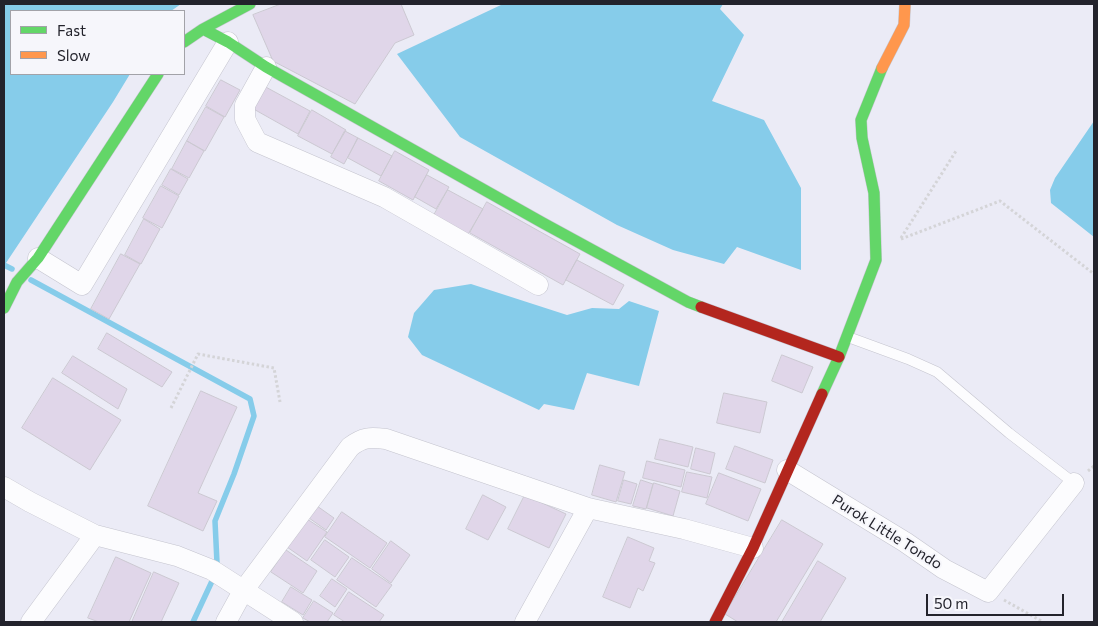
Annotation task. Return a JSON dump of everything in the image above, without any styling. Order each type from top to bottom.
[{"type":"street","points":[[185,41],[203,29],[250,4]]},
{"type":"street","points":[[715,622],[753,548],[848,337],[876,260],[874,193],[862,138],[861,120],[877,79],[904,25],[905,4]]},
{"type":"street","points":[[203,29],[228,42],[266,67],[543,223],[688,302],[839,357]]},
{"type":"street","points":[[38,258],[82,285],[228,42]]},
{"type":"street","points":[[266,67],[245,105],[245,120],[257,142],[384,197],[538,285]]},
{"type":"street","points":[[4,308],[18,282],[38,258],[157,75]]},
{"type":"street","points":[[226,622],[243,591],[350,447],[360,439],[386,439],[588,508],[684,529],[753,548]]},
{"type":"street","name":"Purok Little Tondo","points":[[787,470],[905,542],[944,569],[988,592]]},
{"type":"street","points":[[988,592],[1074,483]]},
{"type":"street","points":[[4,487],[95,535],[177,556],[212,570],[293,622]]},
{"type":"street","points":[[525,622],[588,508]]},
{"type":"street","points":[[31,622],[95,535]]},
{"type":"lane","points":[[848,337],[908,358],[937,372],[1009,433],[1074,483]]},
{"type":"path","points":[[876,260],[901,238],[956,152]]},
{"type":"path","points":[[901,238],[1000,201],[1094,274]]},
{"type":"path","points":[[171,408],[198,354],[274,368],[280,402]]},
{"type":"path","points":[[988,592],[1044,622]]},
{"type":"water","points":[[4,4],[181,4],[172,10],[10,10],[10,75],[129,75],[4,266]]},
{"type":"water","points":[[503,4],[723,4],[720,9],[744,35],[712,101],[764,120],[801,188],[801,270],[737,247],[724,264],[673,250],[617,225],[460,137],[397,54]]},
{"type":"water","points":[[1094,121],[1094,237],[1051,203],[1050,190],[1055,178]]},
{"type":"water","points":[[471,284],[567,315],[592,308],[619,309],[629,301],[659,311],[639,386],[587,373],[574,410],[544,404],[539,410],[422,355],[408,337],[414,313],[434,290]]},
{"type":"building","points":[[281,4],[401,4],[414,35],[395,43],[355,104],[273,61],[253,15]]},
{"type":"building","points":[[221,80],[240,90],[225,117],[206,106]]},
{"type":"building","points":[[262,85],[310,111],[298,134],[250,107]]},
{"type":"building","points":[[206,107],[224,117],[205,151],[187,141]]},
{"type":"building","points":[[312,110],[346,130],[332,154],[298,136]]},
{"type":"building","points":[[345,131],[358,138],[344,164],[331,157]]},
{"type":"building","points":[[358,138],[392,156],[381,176],[348,158]]},
{"type":"building","points":[[187,141],[204,151],[189,178],[172,169]]},
{"type":"building","points":[[395,151],[429,170],[413,200],[379,181]]},
{"type":"building","points":[[171,169],[188,179],[179,195],[162,185]]},
{"type":"building","points":[[427,175],[449,187],[436,209],[415,197]]},
{"type":"building","points":[[161,186],[179,196],[162,228],[143,218]]},
{"type":"building","points":[[448,190],[483,209],[467,236],[433,217]]},
{"type":"building","points":[[487,202],[580,254],[563,285],[470,233]]},
{"type":"building","points":[[144,219],[160,229],[141,264],[125,255]]},
{"type":"building","points":[[121,254],[140,264],[109,319],[91,309]]},
{"type":"building","points":[[577,260],[624,285],[613,305],[566,280]]},
{"type":"building","points":[[107,333],[172,372],[162,387],[98,349]]},
{"type":"building","points":[[782,355],[813,367],[802,393],[772,381]]},
{"type":"building","points":[[73,356],[127,389],[118,409],[62,373]]},
{"type":"building","points":[[53,378],[121,420],[90,470],[22,428]]},
{"type":"building","points":[[201,391],[237,407],[198,493],[217,501],[203,531],[148,506]]},
{"type":"building","points":[[724,393],[767,402],[760,433],[717,423]]},
{"type":"building","points":[[660,439],[693,447],[688,467],[655,459]]},
{"type":"building","points":[[735,446],[773,460],[765,483],[726,469]]},
{"type":"building","points":[[696,448],[715,453],[710,474],[691,469]]},
{"type":"building","points":[[647,461],[685,470],[681,487],[643,478]]},
{"type":"building","points":[[600,465],[625,472],[616,502],[592,495]]},
{"type":"building","points":[[687,472],[712,477],[707,498],[682,492]]},
{"type":"building","points":[[719,473],[761,489],[748,521],[706,504]]},
{"type":"building","points":[[624,480],[637,484],[631,504],[618,501]]},
{"type":"building","points":[[641,480],[653,484],[646,509],[633,506]]},
{"type":"building","points":[[654,483],[680,491],[673,516],[647,508]]},
{"type":"building","points":[[483,495],[506,507],[488,540],[466,529]]},
{"type":"building","points":[[525,495],[566,514],[549,548],[508,529]]},
{"type":"building","points":[[317,506],[334,518],[326,530],[309,518]]},
{"type":"building","points":[[342,512],[387,543],[370,568],[325,537]]},
{"type":"building","points":[[307,519],[327,532],[307,561],[287,547]]},
{"type":"building","points":[[782,520],[823,544],[776,622],[738,622],[725,614]]},
{"type":"building","points":[[628,537],[654,548],[649,561],[655,563],[643,591],[638,588],[630,608],[603,597]]},
{"type":"building","points":[[325,540],[349,557],[335,577],[311,560]]},
{"type":"building","points":[[391,541],[410,555],[391,583],[372,569]]},
{"type":"building","points":[[286,550],[317,571],[303,593],[271,572]]},
{"type":"building","points":[[116,557],[151,573],[129,622],[99,622],[88,618]]},
{"type":"building","points":[[352,558],[392,585],[376,607],[337,580]]},
{"type":"building","points":[[818,561],[846,578],[820,622],[782,622]]},
{"type":"building","points":[[154,572],[179,583],[161,622],[132,622]]},
{"type":"building","points":[[332,579],[347,589],[335,607],[320,596]]},
{"type":"building","points":[[291,587],[312,600],[303,615],[282,602]]},
{"type":"building","points":[[349,592],[384,615],[379,622],[345,622],[334,615]]},
{"type":"building","points":[[314,601],[333,613],[327,622],[310,622],[303,618]]},
{"type":"waterway","points":[[4,265],[12,269]]},
{"type":"waterway","points":[[31,280],[250,399],[254,416],[215,521],[217,563]]},
{"type":"waterway","points":[[193,622],[213,579]]},
{"type":"traffic: fast","points":[[185,41],[203,29],[250,4]]},
{"type":"traffic: fast","points":[[203,29],[228,42],[266,67],[543,223],[688,302],[701,307]]},
{"type":"traffic: fast","points":[[822,394],[839,357],[876,260],[874,193],[862,138],[861,120],[882,68]]},
{"type":"traffic: fast","points":[[4,308],[17,282],[38,258],[157,75]]},
{"type":"traffic: slow","points":[[882,68],[904,25],[905,4]]},
{"type":"traffic: jam","points":[[701,307],[839,357]]},
{"type":"traffic: jam","points":[[715,622],[753,548],[822,394]]}]
